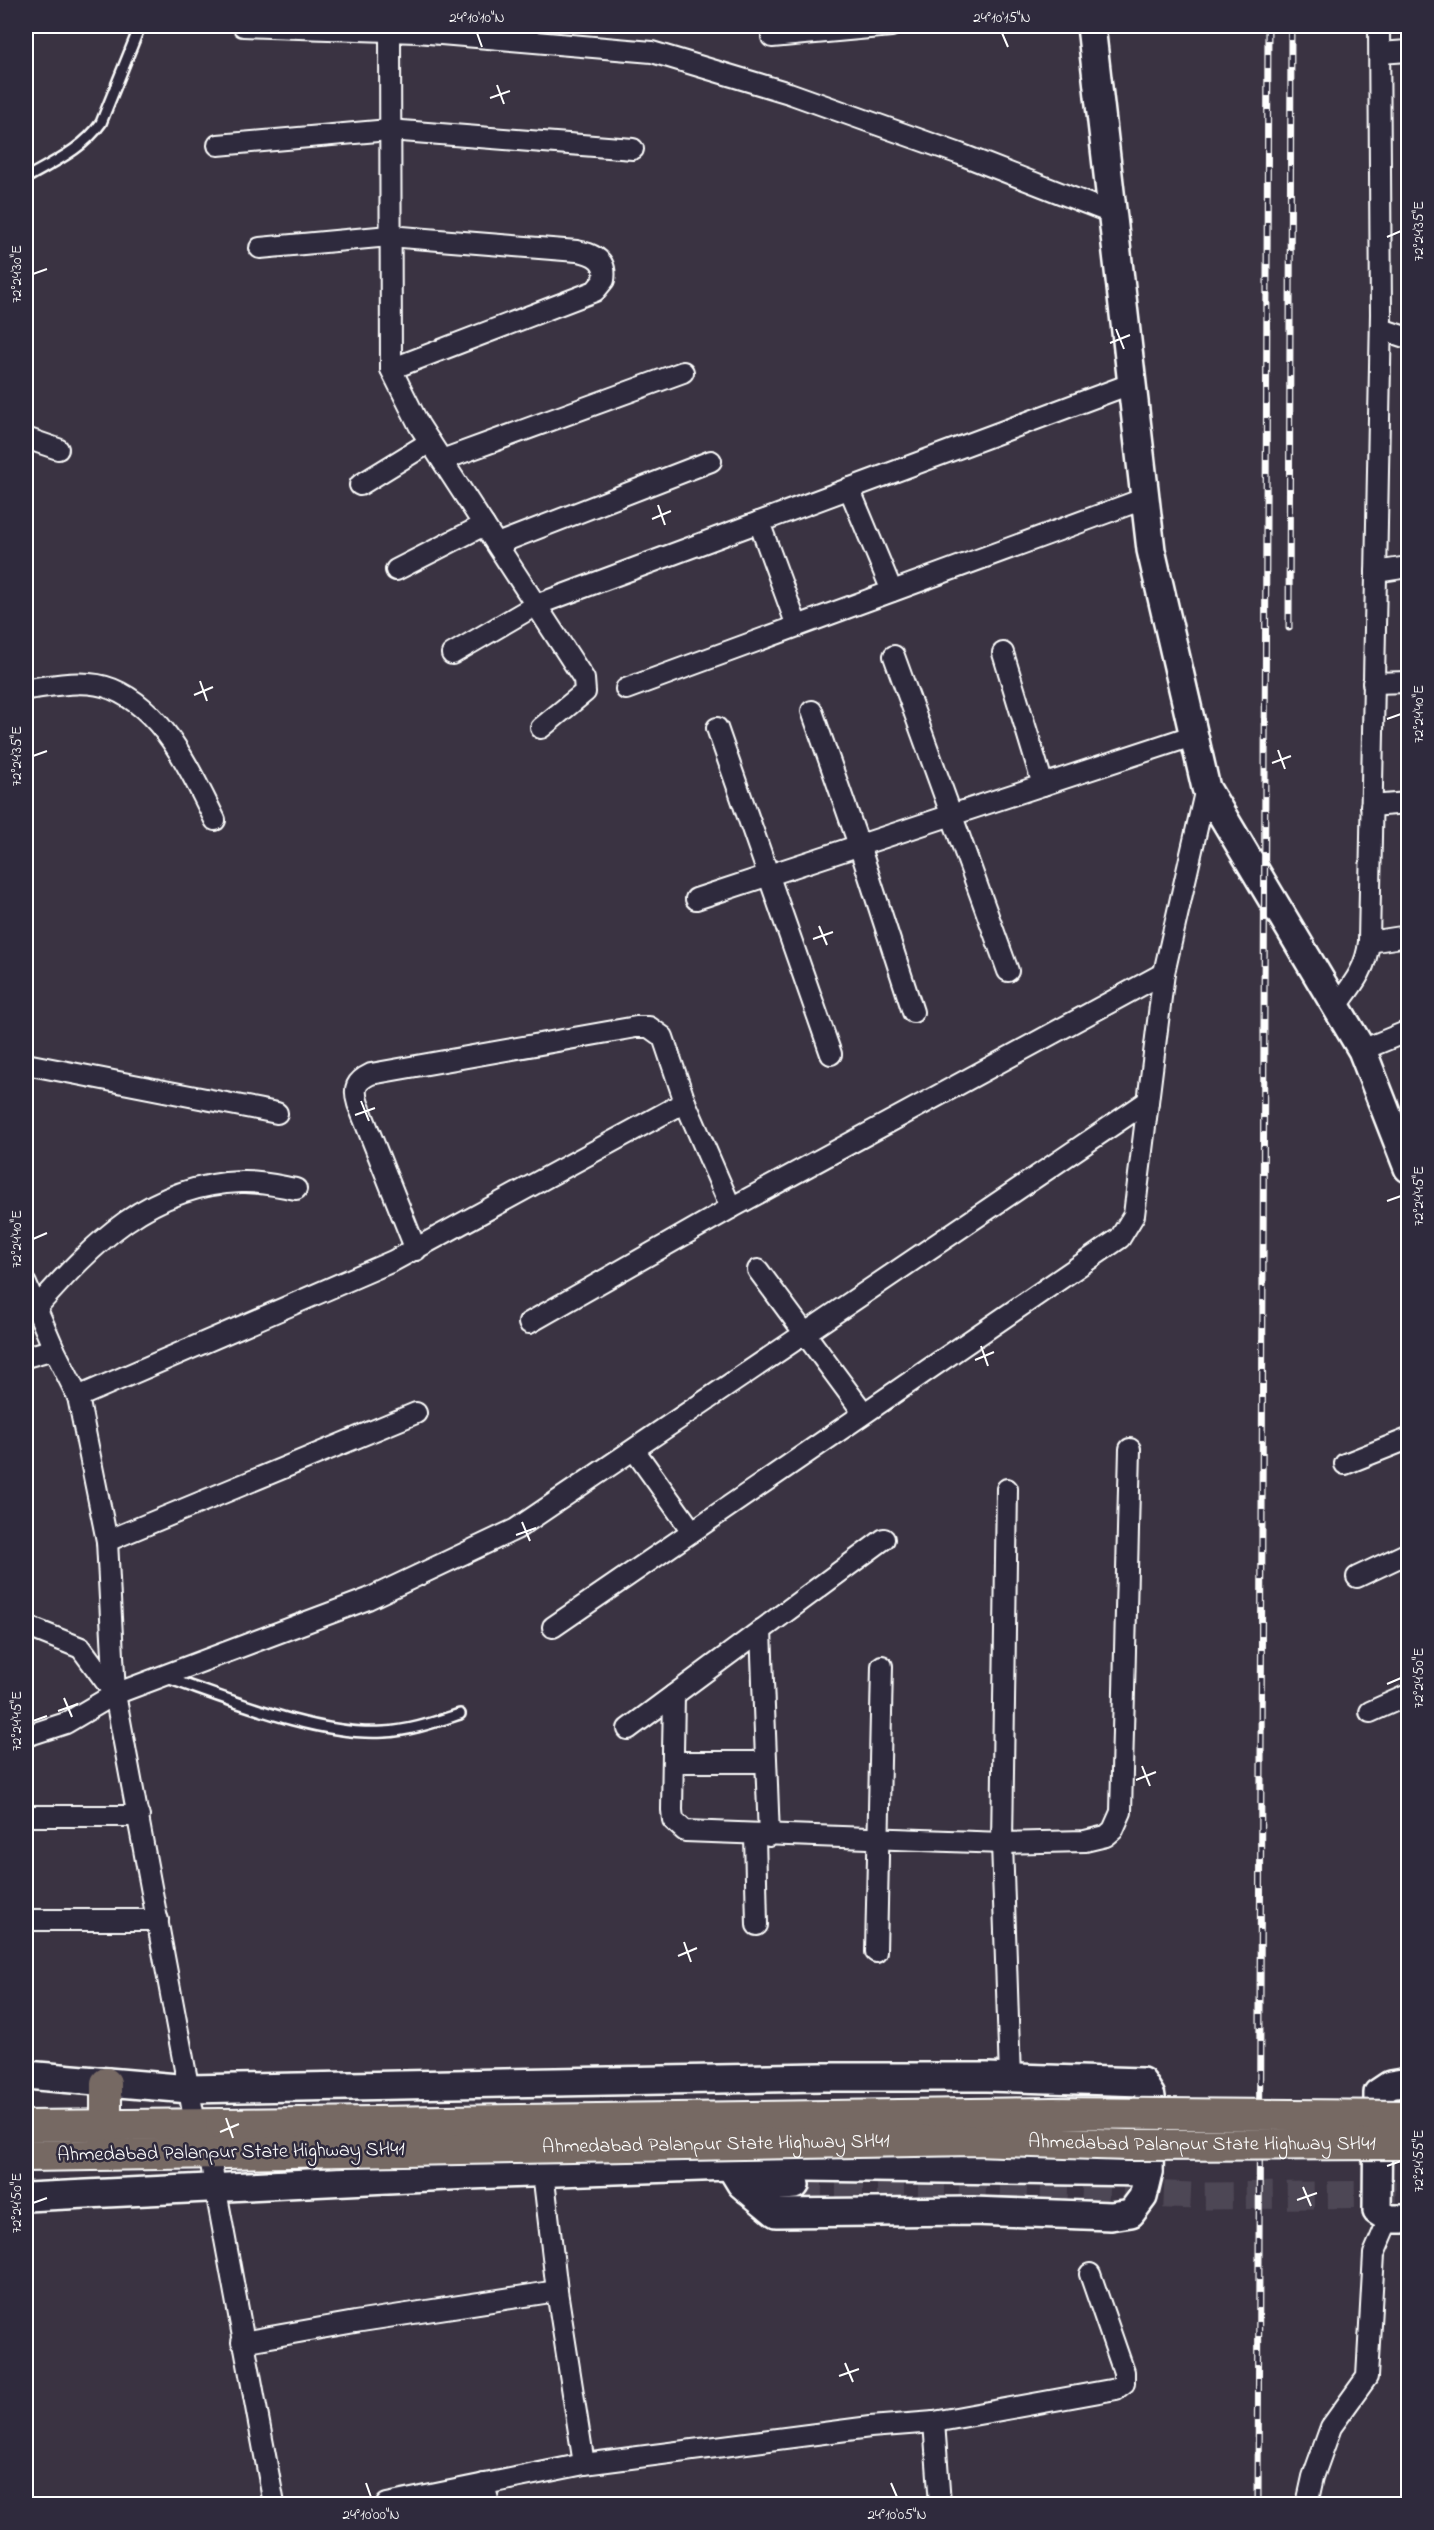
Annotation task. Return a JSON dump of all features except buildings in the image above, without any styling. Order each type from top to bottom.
[{"type":"main road","points":[[106,2082],[106,2125]]},
{"type":"main road","name":"Ahmedabad Palanpur State Highway SH41","points":[[26,2126],[1052,2113],[1408,2116]]},
{"type":"main road","name":"Ahmedabad Palanpur State Highway SH41","points":[[26,2156],[974,2140],[1128,2145],[1408,2144]]},
{"type":"street","points":[[243,26],[390,31],[652,52],[789,93],[960,154],[1114,214]]},
{"type":"street","points":[[772,37],[891,26]]},
{"type":"street","points":[[1091,26],[1151,549],[1206,788],[1362,1050],[1408,1168]]},
{"type":"street","points":[[1336,1007],[1361,974],[1367,960],[1369,942],[1381,329],[1379,26]]},
{"type":"street","points":[[390,31],[391,369],[430,442],[584,679],[587,688],[541,728]]},
{"type":"street","points":[[1380,53],[1408,51]]},
{"type":"street","points":[[218,145],[389,130],[633,149]]},
{"type":"street","points":[[260,248],[389,236],[578,251],[597,257],[605,273],[601,285],[587,295],[391,369]]},
{"type":"street","points":[[1381,329],[1408,338]]},
{"type":"street","points":[[442,460],[683,372]]},
{"type":"street","points":[[452,654],[536,605],[1133,383]]},
{"type":"street","points":[[26,438],[58,449]]},
{"type":"street","points":[[360,485],[430,442]]},
{"type":"street","points":[[497,544],[711,461]]},
{"type":"street","points":[[849,489],[892,591]]},
{"type":"street","points":[[626,689],[1146,498]]},
{"type":"street","points":[[759,522],[796,626]]},
{"type":"street","points":[[396,570],[484,525]]},
{"type":"street","points":[[1376,572],[1408,567]]},
{"type":"street","points":[[1003,653],[1043,785]]},
{"type":"street","points":[[894,656],[1008,971]]},
{"type":"street","points":[[1374,683],[1408,682]]},
{"type":"street","points":[[26,689],[77,684],[111,688],[141,706],[192,772],[215,820]]},
{"type":"street","points":[[812,711],[914,1012]]},
{"type":"street","points":[[717,728],[770,874],[831,1054]]},
{"type":"street","points":[[696,899],[1195,735]]},
{"type":"street","points":[[553,1627],[863,1412],[1120,1238],[1134,1215],[1164,973],[1206,788]]},
{"type":"street","points":[[1371,806],[1408,803]]},
{"type":"street","points":[[1369,942],[1408,936]]},
{"type":"street","points":[[529,1323],[731,1208],[1164,973]]},
{"type":"street","points":[[416,1250],[358,1104],[356,1084],[362,1078],[383,1072],[649,1027],[663,1037],[685,1102],[731,1208]]},
{"type":"street","points":[[1362,1050],[1408,1030]]},
{"type":"street","points":[[26,1064],[277,1113]]},
{"type":"street","points":[[26,1736],[66,1723],[115,1694],[368,1599],[516,1530],[1148,1101]]},
{"type":"street","points":[[78,1397],[416,1250],[685,1102]]},
{"type":"street","points":[[36,1308],[84,1254],[112,1230],[156,1202],[203,1185],[243,1181],[296,1189]]},
{"type":"street","points":[[758,1270],[863,1412]]},
{"type":"street","points":[[26,1284],[78,1397],[107,1541],[115,1694],[140,1816],[189,2089],[208,2124]]},
{"type":"street","points":[[26,1357],[54,1349]]},
{"type":"street","points":[[107,1541],[416,1413]]},
{"type":"street","points":[[1346,1464],[1408,1439]]},
{"type":"street","points":[[674,1695],[672,1810],[678,1827],[698,1834],[1002,1843],[1085,1841],[1106,1836],[1118,1822],[1121,1812],[1130,1449]]},
{"type":"street","points":[[635,1451],[692,1531]]},
{"type":"street","points":[[1007,1490],[1002,1843],[1011,2078]]},
{"type":"street","points":[[628,1729],[884,1539]]},
{"type":"street","points":[[1357,1577],[1408,1553]]},
{"type":"street","points":[[26,1626],[81,1648],[115,1694]]},
{"type":"street","points":[[758,1925],[766,1762],[761,1630]]},
{"type":"street","points":[[876,1952],[882,1666]]},
{"type":"street","points":[[1370,1712],[1408,1695]]},
{"type":"street","points":[[673,1762],[766,1762]]},
{"type":"street","points":[[26,1815],[140,1816]]},
{"type":"street","points":[[26,1920],[158,1920]]},
{"type":"street","points":[[26,2075],[189,2089],[750,2078],[1011,2078],[1142,2082],[1151,2096],[1149,2172],[1143,2197],[1131,2213],[1111,2216],[973,2211],[776,2213],[741,2184],[730,2166]]},
{"type":"street","points":[[1307,2505],[1313,2477],[1331,2427],[1367,2377],[1374,2254],[1399,2219],[1377,2211],[1378,2093],[1390,2085],[1408,2082]]},
{"type":"street","points":[[218,2153],[215,2188],[274,2505]]},
{"type":"street","points":[[26,2197],[543,2172],[730,2166],[1149,2172]]},
{"type":"street","points":[[543,2172],[557,2291],[584,2464]]},
{"type":"street","points":[[747,2189],[795,2185]]},
{"type":"street","points":[[387,2505],[584,2464],[870,2427],[934,2422],[1120,2386],[1125,2379],[1124,2372],[1090,2274]]},
{"type":"street","points":[[242,2342],[557,2291]]},
{"type":"street","points":[[934,2422],[940,2505]]},
{"type":"street","points":[[484,2484],[489,2505]]},
{"type":"lane","points":[[26,178],[73,152],[91,137],[101,123],[140,26]]},
{"type":"lane","points":[[162,1677],[272,1713],[345,1730],[383,1732],[413,1728],[460,1714]]},
{"type":"tunnel","points":[[795,2185],[945,2186],[1194,2196],[1408,2194]]},
{"type":"railway","points":[[1258,2504],[1268,26]]},
{"type":"railway","points":[[1289,628],[1291,26]]}]
